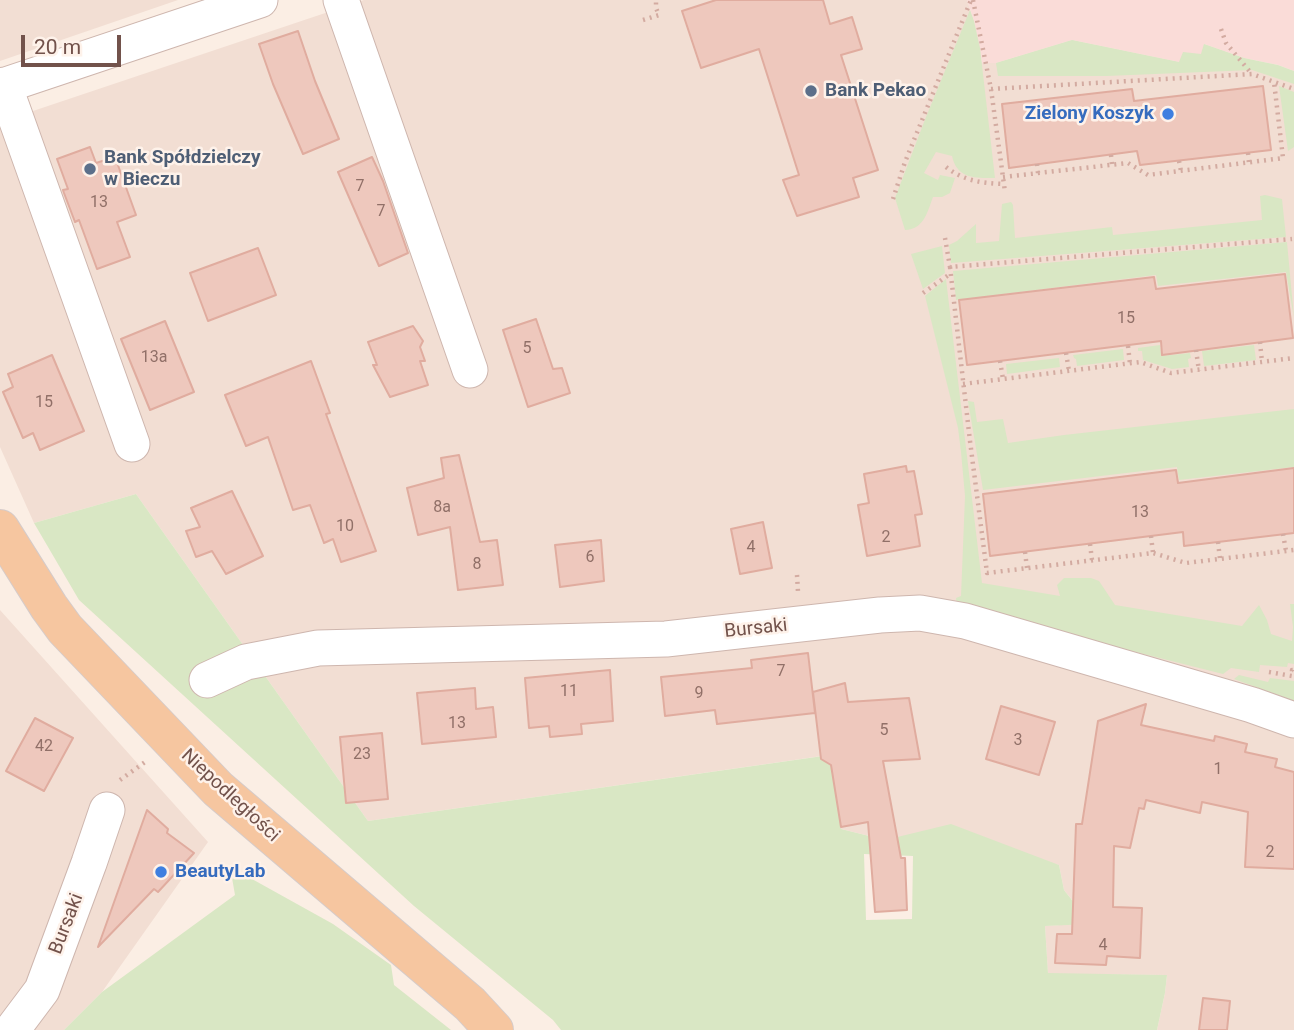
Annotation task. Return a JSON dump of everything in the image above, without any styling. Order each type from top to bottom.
[{"type":"main road","name":"Niepodległości","points":[[0,529],[65,629],[218,789],[470,1004],[495,1030]]},
{"type":"street","points":[[132,444],[2,86],[260,0]]},
{"type":"street","points":[[341,0],[470,370]]},
{"type":"street","name":"Bursaki","points":[[207,680],[246,662],[318,648],[666,639],[920,613],[965,621],[1294,720]]},
{"type":"street","name":"Bursaki","points":[[12,1030],[42,990],[113,795]]},
{"type":"path","points":[[643,20],[659,15],[656,0]]},
{"type":"path","points":[[972,0],[991,89],[1005,192]]},
{"type":"path","points":[[893,199],[905,162],[972,0]]},
{"type":"path","points":[[1221,29],[1226,43],[1252,74]]},
{"type":"path","points":[[991,89],[1252,74],[1294,89]]},
{"type":"path","points":[[1003,177],[1128,163],[1148,175],[1283,158],[1274,82]]},
{"type":"path","points":[[1248,153],[1249,163]]},
{"type":"path","points":[[1111,155],[1112,165]]},
{"type":"path","points":[[1180,161],[1181,171]]},
{"type":"path","points":[[1037,164],[1038,173]]},
{"type":"path","points":[[946,167],[959,177],[1004,184]]},
{"type":"path","points":[[944,238],[987,573],[1153,553],[1186,563],[1294,550]]},
{"type":"path","points":[[923,293],[950,270],[1292,239]]},
{"type":"path","points":[[1260,342],[1262,362]]},
{"type":"path","points":[[1128,346],[1130,364]]},
{"type":"path","points":[[1196,350],[1199,371]]},
{"type":"path","points":[[1066,353],[1069,371]]},
{"type":"path","points":[[963,384],[1140,362],[1171,373],[1294,358]]},
{"type":"path","points":[[1000,361],[1003,379]]},
{"type":"path","points":[[1283,534],[1286,551]]},
{"type":"path","points":[[1151,536],[1153,553]]},
{"type":"path","points":[[1218,542],[1220,559]]},
{"type":"path","points":[[1090,544],[1092,560]]},
{"type":"path","points":[[1025,552],[1027,568]]},
{"type":"path","points":[[113,795],[154,756]]},
{"type":"shaded area","points":[[0,0],[178,0],[0,61]]},
{"type":"shaded area","points":[[364,0],[967,0],[982,63],[996,63],[1072,40],[1179,62],[1183,52],[1204,44],[1294,71],[1294,1030],[1157,1030],[1167,975],[1048,974],[1045,926],[1091,923],[1064,890],[1059,865],[885,840],[841,829],[829,755],[368,821],[136,494],[34,523],[0,447],[0,125],[33,111]]},
{"type":"shaded area","points":[[967,0],[1294,0],[1294,71],[1204,44],[1201,54],[1179,62],[1072,40],[996,63],[982,63]]},
{"type":"shaded area","points":[[0,610],[208,842],[102,992],[64,1030],[0,1030]]},
{"type":"green space","points":[[970,10],[980,48],[995,178],[968,176],[954,164],[952,156],[936,152],[924,173],[938,180],[940,175],[955,178],[950,193],[933,197],[921,223],[905,230],[895,198]]},
{"type":"green space","points":[[1072,40],[1179,62],[1183,52],[1201,54],[1204,44],[1294,71],[1294,84],[1252,70],[1107,76],[998,76],[996,63]]},
{"type":"green space","points":[[1279,86],[1294,92],[1294,147],[1288,151]]},
{"type":"green space","points":[[1260,196],[1282,199],[1286,237],[951,263],[949,245],[976,224],[976,243],[999,241],[1002,204],[1011,202],[1015,238],[1112,227],[1113,235],[1262,220]]},
{"type":"green space","points":[[1287,242],[1294,318],[1286,272],[1158,286],[1156,275],[956,300],[953,271]]},
{"type":"green space","points":[[942,246],[945,273],[923,289],[911,254]]},
{"type":"green space","points":[[946,279],[982,583],[1060,596],[1057,585],[1064,578],[1091,578],[1099,581],[1115,605],[1242,626],[1259,605],[1271,634],[1292,641],[1290,604],[1294,604],[1294,664],[1288,663],[1287,667],[1260,665],[1259,672],[1231,668],[1223,674],[957,607],[956,598],[961,596],[965,496],[961,452],[958,428],[925,296]]},
{"type":"green space","points":[[1160,345],[1161,356],[1190,353],[1189,367],[1172,369],[1143,360],[1142,351],[1138,351],[1138,348]]},
{"type":"green space","points":[[1254,345],[1256,360],[1204,366],[1202,351]]},
{"type":"green space","points":[[1123,349],[1124,360],[1077,366],[1073,355]]},
{"type":"green space","points":[[1059,358],[1060,367],[1007,374],[1006,364]]},
{"type":"green space","points":[[968,401],[974,402],[977,422],[1003,419],[1008,443],[1294,409],[1294,467],[1179,480],[1177,467],[983,490]]},
{"type":"green space","points":[[136,494],[368,821],[830,755],[841,829],[885,840],[951,824],[1059,865],[1064,890],[1091,924],[1045,926],[1048,973],[1167,975],[1157,1030],[561,1030],[553,1020],[414,906],[79,600],[34,523]],"holes":[[[864,854],[913,856],[912,919],[866,920]]]},
{"type":"green space","points":[[1239,675],[1268,682],[1270,678],[1294,681],[1294,701],[1234,679]]},
{"type":"green space","points":[[231,872],[252,879],[333,924],[391,965],[394,985],[451,1030],[64,1030],[102,992],[235,895]]},
{"type":"building","points":[[716,0],[823,0],[830,24],[852,17],[862,49],[841,55],[878,170],[853,178],[859,197],[797,216],[783,180],[799,175],[759,49],[701,68],[682,11]]},
{"type":"building","points":[[298,31],[339,139],[303,154],[259,44]]},
{"type":"building","points":[[1263,86],[1271,150],[1140,165],[1137,151],[1009,168],[1002,104],[1132,89],[1134,101]]},
{"type":"building","points":[[90,147],[96,163],[115,157],[136,215],[117,222],[130,257],[97,269],[79,220],[75,222],[64,193],[63,190],[68,189],[57,159]]},
{"type":"building","points":[[372,157],[408,253],[379,266],[338,172]]},
{"type":"building","points":[[258,248],[276,295],[208,321],[190,273]]},
{"type":"building","points":[[1285,274],[1293,338],[1162,355],[1161,341],[967,365],[959,300],[1154,277],[1156,289]]},
{"type":"building","points":[[536,319],[553,369],[562,368],[570,393],[528,407],[503,330]]},
{"type":"building","points":[[165,321],[194,392],[150,410],[121,339]]},
{"type":"building","points":[[413,326],[423,341],[420,347],[425,361],[420,361],[428,385],[390,397],[373,365],[377,365],[368,342]]},
{"type":"building","points":[[52,355],[84,431],[40,450],[33,433],[23,438],[3,392],[13,387],[8,374]]},
{"type":"building","points":[[311,361],[330,413],[326,414],[376,551],[341,562],[333,539],[324,543],[310,505],[293,510],[268,437],[246,446],[225,395]]},
{"type":"building","points":[[459,455],[480,542],[497,540],[503,585],[458,590],[450,527],[418,535],[407,488],[444,478],[441,458]]},
{"type":"building","points":[[906,466],[907,472],[914,471],[922,514],[915,515],[920,546],[867,556],[858,505],[869,503],[864,474]]},
{"type":"building","points":[[1294,468],[1294,533],[1184,546],[1183,532],[990,556],[983,494],[1176,470],[1178,483]]},
{"type":"building","points":[[232,491],[263,556],[226,574],[212,551],[196,557],[186,531],[200,527],[191,508]]},
{"type":"building","points":[[763,522],[772,568],[740,574],[731,529]]},
{"type":"building","points":[[601,540],[604,581],[560,587],[555,545]]},
{"type":"building","points":[[808,653],[815,713],[717,724],[715,710],[665,716],[661,677],[752,668],[751,660]]},
{"type":"building","points":[[610,670],[613,721],[581,724],[582,734],[550,737],[549,726],[529,728],[525,678]]},
{"type":"building","points":[[845,683],[848,702],[909,698],[920,759],[883,761],[901,858],[905,858],[907,910],[875,912],[868,822],[841,827],[831,765],[821,759],[813,692]]},
{"type":"building","points":[[475,688],[476,709],[493,707],[496,737],[422,744],[417,693]]},
{"type":"building","points":[[1146,704],[1141,725],[1214,741],[1215,736],[1247,744],[1245,752],[1277,759],[1275,767],[1294,772],[1294,869],[1245,867],[1248,812],[1202,802],[1200,813],[1146,800],[1144,809],[1139,808],[1130,848],[1114,846],[1113,907],[1142,908],[1140,958],[1107,956],[1106,965],[1055,963],[1057,934],[1072,934],[1076,824],[1082,824],[1098,721]]},
{"type":"building","points":[[1001,706],[1055,722],[1039,775],[986,759]]},
{"type":"building","points":[[35,718],[73,738],[44,791],[6,771]]},
{"type":"building","points":[[382,733],[388,799],[346,803],[340,737]]},
{"type":"building","points":[[147,810],[168,829],[167,833],[194,853],[158,892],[154,889],[98,947]]},
{"type":"building","points":[[1203,998],[1230,1001],[1227,1030],[1199,1030]]},
{"type":"place","name":"Bank Pekao","points":[[811,91]]},
{"type":"place","name":"Zielony Koszyk","points":[[1168,114]]},
{"type":"place","name":"Bank Spółdzielczy w Bieczu","points":[[90,169]]},
{"type":"place","name":"BeautyLab","points":[[161,872]]}]
